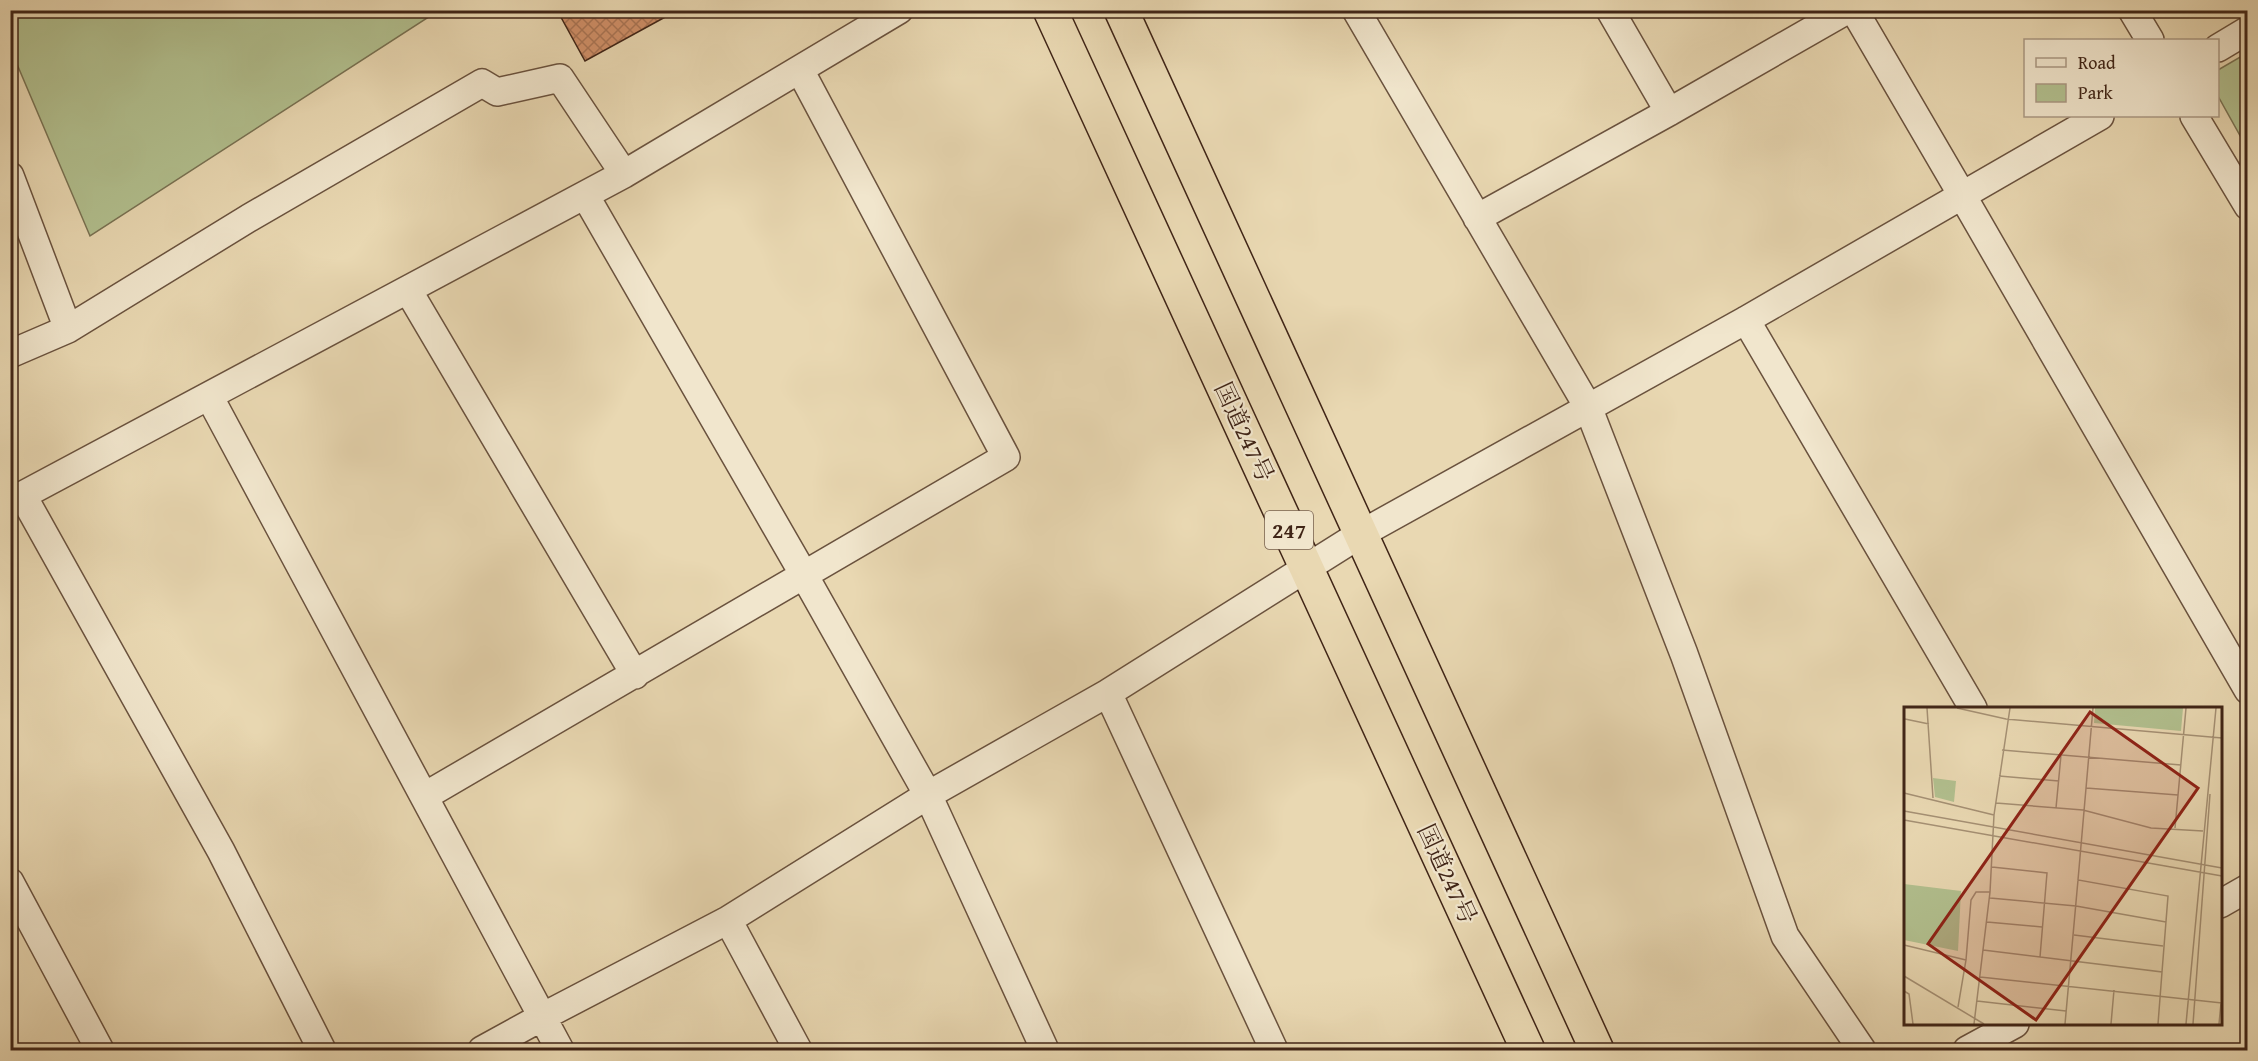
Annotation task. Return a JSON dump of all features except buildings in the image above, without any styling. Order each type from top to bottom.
[{"type":"highway","name":"国道247号","points":[[1050,10],[1528,1050]]},
{"type":"highway","name":"247","points":[[1120,10],[1597,1050]]},
{"type":"street","points":[[322,1050],[221,850],[17,499],[624,174],[899,10]]},
{"type":"street","points":[[1356,10],[1588,407],[1688,666],[1785,936],[1862,1050]]},
{"type":"street","points":[[1610,10],[1669,112]]},
{"type":"street","points":[[1477,218],[1847,10]]},
{"type":"street","points":[[1854,10],[2247,690]]},
{"type":"street","points":[[2132,10],[2149,39]]},
{"type":"street","points":[[2219,47],[2247,30]]},
{"type":"street","points":[[425,796],[1006,457],[800,70]]},
{"type":"street","points":[[10,354],[68,329],[249,218],[482,83],[497,92],[560,78],[624,174]]},
{"type":"street","points":[[482,1050],[728,920],[928,795],[1108,693],[1359,535],[1746,320],[2098,117]]},
{"type":"street","points":[[2195,117],[2247,206]]},
{"type":"street","points":[[10,176],[68,329]]},
{"type":"street","points":[[585,195],[928,795],[1045,1050]]},
{"type":"street","points":[[408,290],[634,675]]},
{"type":"street","points":[[1746,320],[1972,707]]},
{"type":"street","points":[[209,396],[560,1050]]},
{"type":"street","points":[[1108,693],[1274,1050]]},
{"type":"street","points":[[10,882],[100,1050]]},
{"type":"street","points":[[2222,903],[2247,888]]},
{"type":"street","points":[[728,920],[798,1050]]},
{"type":"street","points":[[1967,1050],[2011,1025]]},
{"type":"green space","points":[[10,11],[438,11],[90,236],[11,50]]},
{"type":"green space","points":[[2247,53],[2247,148],[2219,98],[2219,69]]}]
